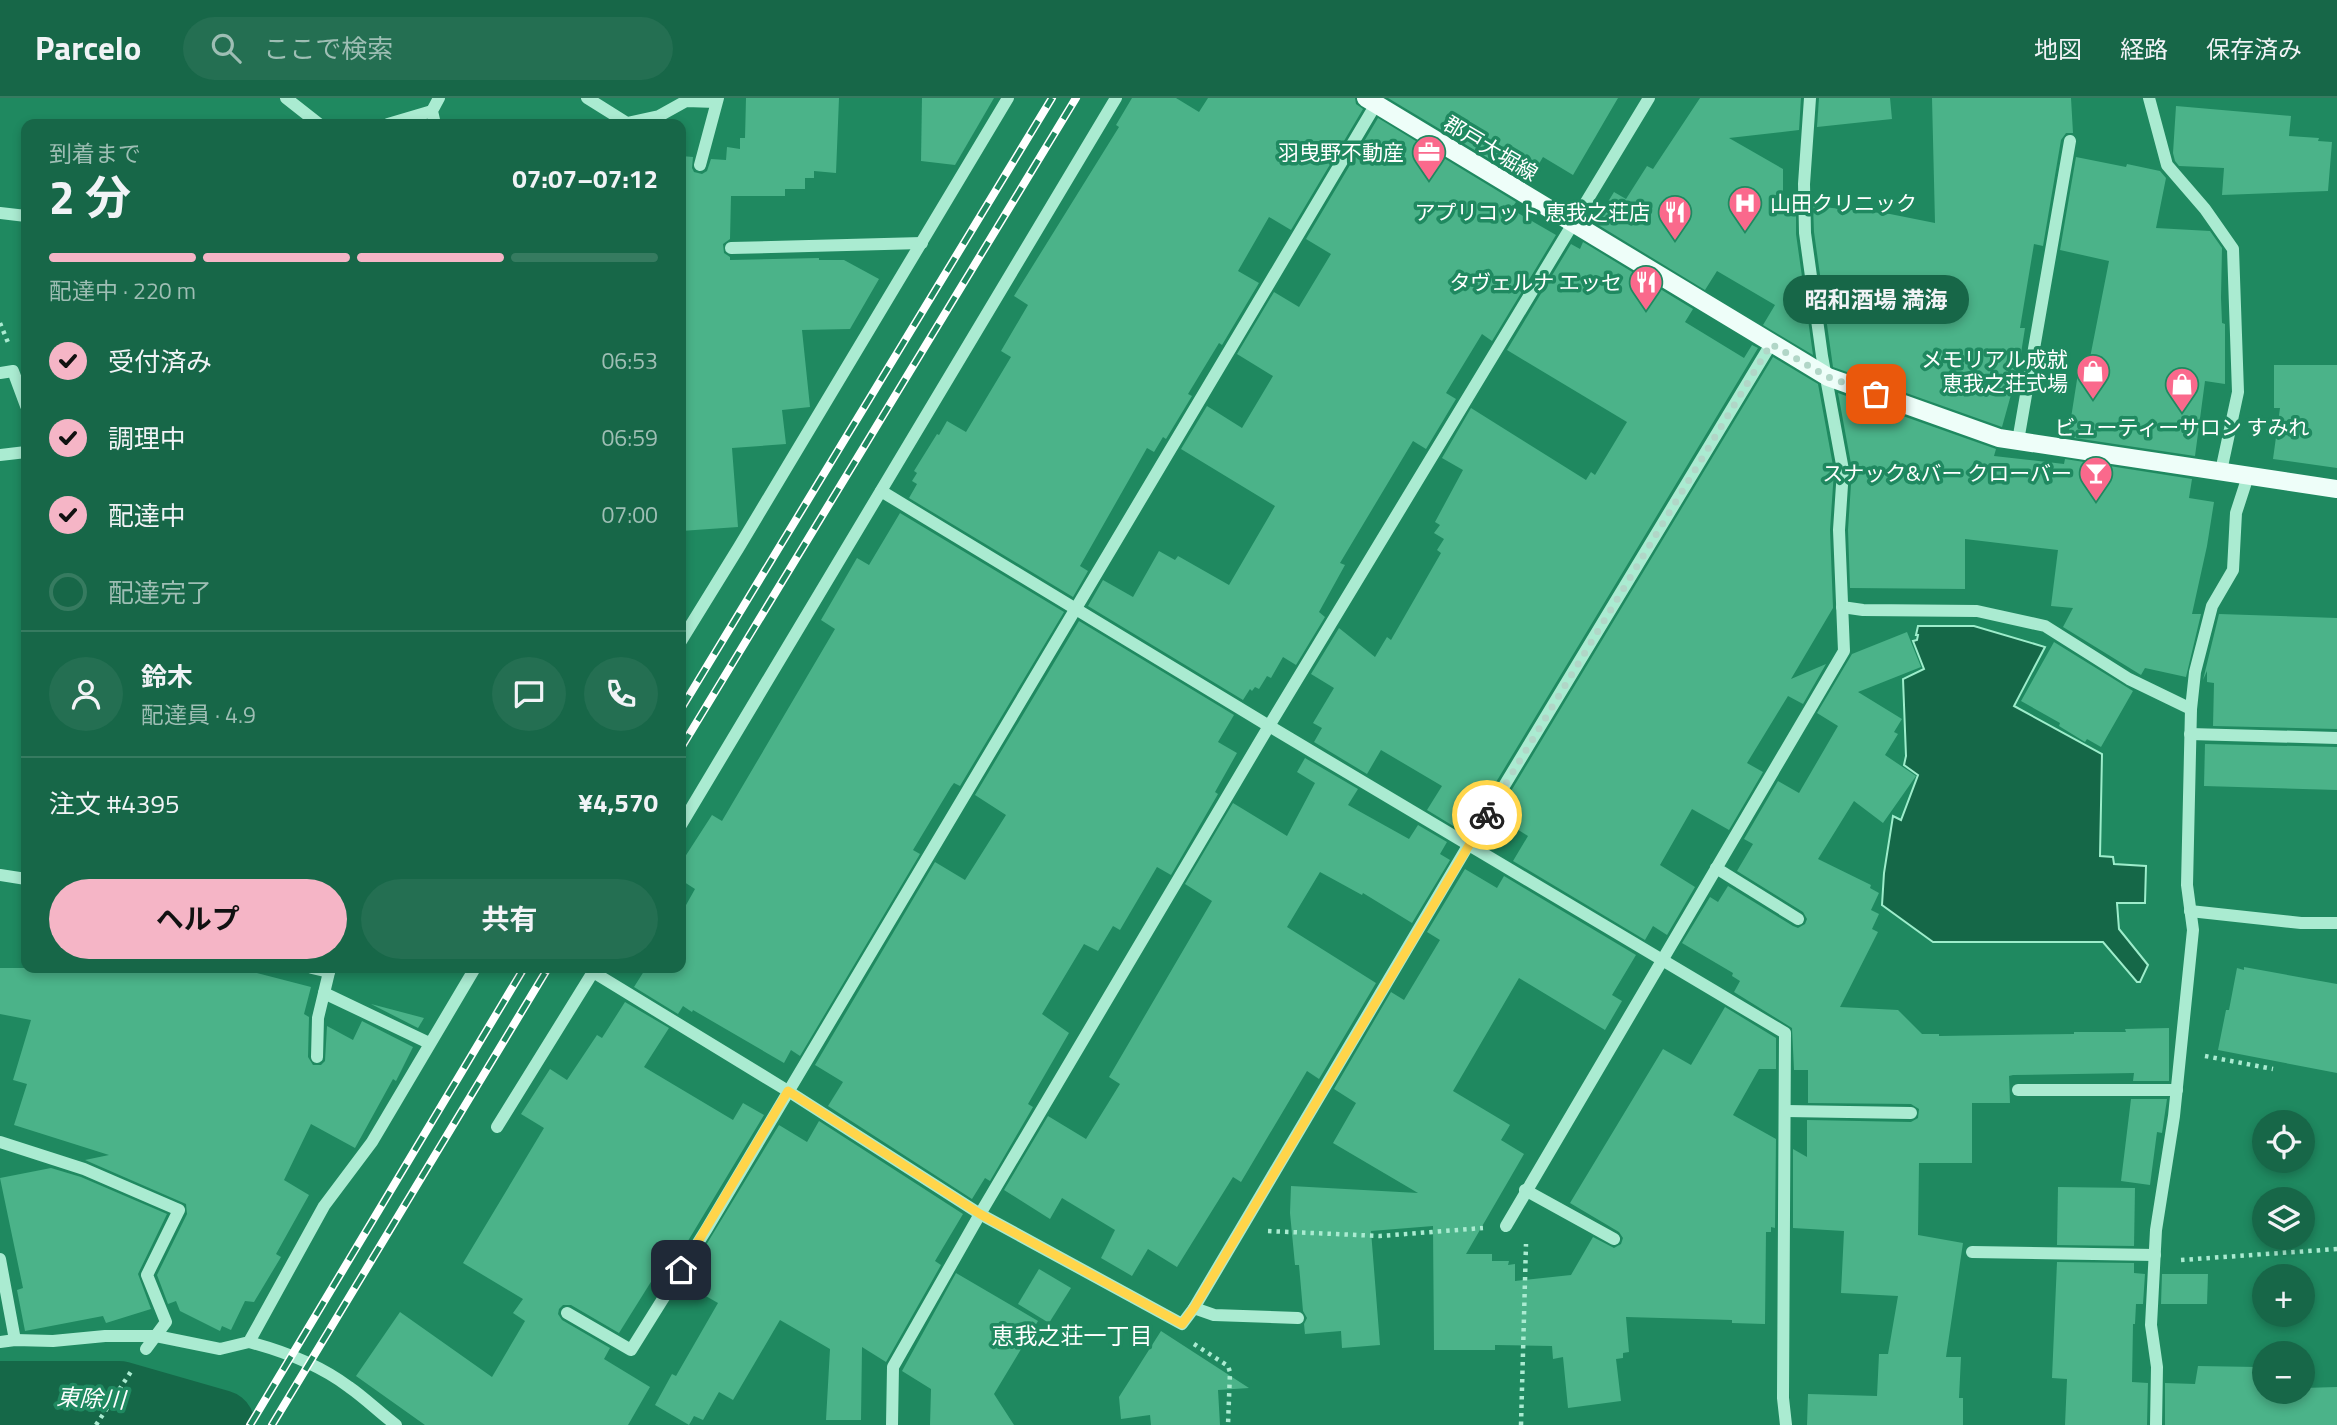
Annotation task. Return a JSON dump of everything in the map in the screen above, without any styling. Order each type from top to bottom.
[{"type":"main road","name":"郡戸大堀線","points":[[1371,101],[1828,377],[1999,438],[2337,489]]},
{"type":"street","points":[[286,98],[313,119]]},
{"type":"street","points":[[433,118],[439,98]]},
{"type":"street","points":[[587,98],[622,119]]},
{"type":"street","points":[[686,632],[1008,98]]},
{"type":"street","points":[[686,817],[1116,98]]},
{"type":"street","points":[[892,1425],[893,1367],[980,1214],[1269,726],[1649,98]]},
{"type":"street","points":[[1506,1226],[1844,651],[1839,530],[1843,470],[1822,356],[1805,233],[1804,184],[1810,98]]},
{"type":"street","points":[[2149,98],[2167,165],[2205,209],[2233,248],[2238,391],[2221,471]]},
{"type":"street","points":[[643,119],[659,116],[686,101],[717,100],[701,165]]},
{"type":"street","points":[[567,1313],[631,1350],[706,1230],[1076,608],[1371,101]]},
{"type":"street","points":[[2018,441],[2070,141]]},
{"type":"street","points":[[0,213],[21,215]]},
{"type":"street","points":[[731,248],[922,243]]},
{"type":"street","points":[[599,973],[980,1214],[1182,1324],[1771,344]]},
{"type":"street","points":[[0,373],[13,372],[21,393]]},
{"type":"street","points":[[0,455],[21,453]]},
{"type":"street","points":[[2156,1425],[2157,1367],[2151,1325],[2156,1230],[2177,1090],[2193,930],[2187,885],[2194,672],[2212,606],[2232,570],[2236,513],[2248,476]]},
{"type":"street","points":[[881,491],[1785,1033],[1783,1398],[1786,1425]]},
{"type":"street","points":[[1842,607],[1863,610],[1977,611],[2045,626],[2129,679],[2191,709]]},
{"type":"street","points":[[2190,734],[2337,738]]},
{"type":"street","points":[[1716,868],[1798,919]]},
{"type":"street","points":[[0,875],[21,878]]},
{"type":"street","points":[[2190,911],[2301,923],[2337,923]]},
{"type":"street","points":[[317,1057],[318,1018],[329,973]]},
{"type":"street","points":[[249,1342],[324,1206],[372,1142],[472,973]]},
{"type":"street","points":[[497,1127],[592,973]]},
{"type":"street","points":[[324,993],[429,1042]]},
{"type":"street","points":[[2018,1090],[2177,1090]]},
{"type":"street","points":[[1786,1111],[1911,1113]]},
{"type":"street","points":[[0,1142],[84,1169],[179,1210],[147,1275],[166,1322],[146,1349]]},
{"type":"street","points":[[1525,1190],[1614,1239]]},
{"type":"street","points":[[1972,1252],[2155,1255]]},
{"type":"street","points":[[0,1259],[15,1340]]},
{"type":"street","points":[[1194,1308],[1214,1315],[1298,1318]]},
{"type":"street","points":[[0,1342],[156,1336],[220,1349],[249,1342],[280,1350],[348,1385],[396,1425]]},
{"type":"path","points":[[2181,1051],[2273,1069]]},
{"type":"path","points":[[1242,1226],[1255,1231],[1380,1236],[1527,1223],[1521,1425]]},
{"type":"path","points":[[2155,1255],[2184,1261],[2337,1249]]},
{"type":"path","points":[[1182,1324],[1185,1338],[1228,1367],[1228,1425]]},
{"type":"path","points":[[96,1425],[146,1349]]},
{"type":"shaded area","points":[[1918,626],[1974,626],[2045,647],[2014,706],[2102,754],[2100,856],[2113,857],[2114,864],[2146,866],[2145,903],[2117,903],[2119,929],[2148,965],[2140,982],[2137,982],[2103,942],[1933,942],[1882,905],[1893,816],[1901,820],[1918,775],[1904,765],[1906,756],[1903,679],[1924,669],[1913,641],[1917,640]]},
{"type":"building","points":[[746,98],[839,98],[836,173],[814,171],[814,178],[805,178],[805,189],[785,189],[785,196],[731,196],[730,239],[723,244],[724,253],[730,260],[844,260],[879,279],[850,329],[802,330],[810,407],[782,410],[786,444],[732,448],[738,527],[686,531],[686,156],[693,157],[694,172],[702,174],[707,171],[711,159],[726,160],[727,147],[740,149],[740,138],[745,138]]},
{"type":"building","points":[[922,98],[994,98],[955,165],[921,161]]},
{"type":"building","points":[[1132,98],[1176,98],[1199,112],[1208,98],[1355,98],[1356,104],[1363,109],[1291,230],[1269,217],[1238,271],[1259,283],[1222,345],[1219,343],[1188,394],[1192,396],[1166,439],[1163,437],[1154,452],[1147,448],[1080,566],[1088,571],[1073,597],[909,498],[917,484],[912,481],[917,473],[914,471],[937,434],[939,435],[947,421],[966,432],[1011,357],[1001,351],[1028,305],[1014,296],[1119,127],[1116,125]]},
{"type":"building","points":[[1388,98],[1618,98],[1573,175],[1543,157],[1528,182]]},
{"type":"building","points":[[1700,98],[1801,98],[1799,130],[1729,138],[1783,169],[1783,203],[1796,204],[1796,234],[1813,355],[1763,325],[1775,305],[1717,271],[1705,290],[1595,223],[1614,192],[1626,199],[1647,166],[1653,169]]},
{"type":"building","points":[[1819,98],[1890,98],[1892,119],[1817,127]]},
{"type":"building","points":[[1932,98],[2071,98],[2073,133],[2066,133],[2061,140],[2043,246],[2034,244],[2020,328],[2025,328],[2019,366],[2002,427],[1833,367],[1814,232],[1813,206],[1890,214],[1935,223]]},
{"type":"building","points":[[2176,106],[2291,116],[2289,136],[2319,138],[2318,141],[2332,142],[2328,191],[2222,195],[2224,168],[2179,166],[2175,161],[2173,153]]},
{"type":"building","points":[[1378,118],[1516,202],[1511,209],[1556,235],[1492,341],[1482,334],[1446,393],[1456,399],[1426,449],[1413,441],[1340,563],[1345,565],[1319,612],[1325,617],[1296,665],[1283,657],[1271,678],[1267,676],[1259,689],[1250,689],[1243,700],[1088,606],[1103,580],[1133,597],[1159,551],[1175,560],[1178,556],[1229,585],[1275,506],[1181,449],[1207,406],[1242,428],[1273,376],[1237,354],[1274,292],[1299,307],[1331,254],[1306,239]]},
{"type":"building","points":[[2076,157],[2160,171],[2166,178],[2156,228],[2210,231],[2222,248],[2221,298],[2222,323],[2225,324],[2225,384],[2205,381],[2195,456],[2068,437],[2079,367],[2088,368],[2109,261],[2060,250]]},
{"type":"building","points":[[1583,242],[1693,309],[1685,322],[1744,358],[1752,345],[1758,348],[1481,807],[1471,800],[1455,827],[1427,810],[1442,786],[1381,750],[1367,774],[1314,742],[1322,728],[1313,723],[1334,688],[1311,674],[1339,628],[1375,657],[1387,637],[1391,640],[1441,553],[1437,550],[1444,539],[1434,533],[1440,525],[1435,522],[1463,470],[1442,458],[1471,408],[1586,480],[1591,472],[1595,475],[1627,422],[1507,350],[1571,244],[1580,249]]},
{"type":"building","points":[[1773,357],[1818,384],[1834,471],[1830,530],[1833,608],[1791,679],[1826,664],[1803,704],[1788,696],[1747,763],[1763,772],[1729,830],[1692,809],[1660,865],[1695,887],[1667,935],[1653,926],[1645,940],[1513,861],[1528,836],[1496,816]]},
{"type":"building","points":[[2274,365],[2337,365],[2337,468],[2273,459],[2280,408],[2274,408]]},
{"type":"building","points":[[1838,393],[1996,449],[1994,456],[2064,464],[2065,459],[2192,479],[2189,498],[2214,502],[2192,614],[2201,614],[2186,677],[2145,668],[2141,675],[2063,627],[2073,608],[2051,606],[2058,550],[1965,539],[1965,589],[1850,588],[1848,530],[1852,469]]},
{"type":"building","points":[[900,513],[1064,612],[960,786],[954,783],[951,787],[913,850],[920,854],[800,1056],[791,1050],[784,1063],[693,1010],[692,1012],[683,1006],[678,1014],[634,987],[643,973],[686,973],[686,905],[695,889],[686,883],[686,855],[712,815],[722,821],[835,629],[821,620],[857,558],[869,565]]},
{"type":"building","points":[[2219,614],[2337,618],[2337,729],[2213,726],[2214,683],[2207,682],[2207,671],[2203,680]]},
{"type":"building","points":[[1079,621],[1234,715],[1218,742],[1237,753],[1215,792],[1218,794],[1171,875],[1157,867],[1120,930],[1113,926],[1098,951],[1084,944],[1042,1014],[1069,1033],[1028,1104],[1033,1107],[990,1181],[985,1178],[972,1199],[828,1106],[843,1082],[815,1065],[935,862],[965,880],[1006,815],[975,795]]},
{"type":"building","points":[[1907,632],[1921,667],[1858,692],[1902,719],[1894,732],[1898,734],[1885,755],[1916,776],[1883,823],[1854,801],[1818,859],[1871,885],[1870,888],[1879,893],[1871,910],[1879,914],[1872,929],[1878,932],[1840,1007],[1898,1010],[1922,1034],[1939,1036],[2074,1034],[2169,1028],[2169,1081],[2133,1081],[2134,1073],[2013,1075],[2009,1076],[2010,1103],[1972,1103],[1972,1163],[1919,1163],[1918,1235],[1963,1243],[1946,1357],[1961,1357],[1959,1398],[1963,1398],[1963,1425],[1807,1425],[1808,1394],[1877,1396],[1879,1354],[1888,1354],[1898,1296],[1841,1293],[1844,1231],[1793,1228],[1793,1149],[1807,1157],[1807,1120],[1911,1122],[1918,1118],[1919,1109],[1911,1104],[1808,1103],[1808,1070],[1794,1070],[1792,1028],[1734,992],[1740,981],[1732,976],[1733,973],[1682,943],[1710,897],[1718,902],[1728,886],[1793,926],[1798,928],[1805,924],[1807,919],[1803,912],[1737,871],[1753,844],[1744,839],[1778,781],[1799,793],[1838,726],[1817,713],[1852,654]]},
{"type":"building","points":[[2054,642],[2133,691],[2101,747],[2087,739],[2085,742],[2059,726],[2060,723],[2021,701]]},
{"type":"building","points":[[2205,744],[2337,747],[2337,790],[2204,786]]},
{"type":"building","points":[[1305,758],[1358,789],[1348,805],[1409,839],[1418,825],[1447,842],[1440,854],[1450,860],[1412,923],[1363,893],[1362,895],[1320,872],[1287,927],[1376,983],[1319,1079],[1307,1071],[1241,1182],[1233,1177],[1177,1267],[1148,1249],[1132,1276],[1101,1258],[1115,1230],[1062,1198],[1050,1219],[1004,1190],[1048,1116],[1086,1139],[1120,1084],[1109,1077],[1212,901],[1185,884],[1233,803],[1287,836],[1315,783],[1297,772]]},
{"type":"building","points":[[1465,869],[1497,888],[1504,876],[1636,955],[1612,995],[1622,1001],[1605,1030],[1519,978],[1453,1091],[1510,1125],[1501,1140],[1524,1154],[1466,1254],[1492,1254],[1492,1261],[1509,1261],[1508,1265],[1515,1264],[1515,1281],[1571,1275],[1593,1237],[1614,1248],[1621,1244],[1623,1238],[1619,1232],[1570,1203],[1663,1049],[1691,1065],[1725,1007],[1776,1038],[1776,1069],[1759,1069],[1733,1115],[1776,1139],[1775,1228],[1771,1227],[1771,1232],[1766,1232],[1765,1324],[1732,1323],[1732,1320],[1626,1317],[1629,1352],[1623,1353],[1623,1358],[1616,1359],[1621,1401],[1568,1408],[1563,1357],[1553,1359],[1552,1346],[1495,1345],[1495,1350],[1434,1350],[1433,1226],[1371,1231],[1380,1345],[1342,1348],[1341,1331],[1305,1334],[1304,1324],[1307,1318],[1303,1311],[1299,1265],[1295,1265],[1290,1213],[1291,1186],[1418,1193],[1333,1143],[1356,1103],[1334,1089],[1391,992],[1404,1000],[1440,940],[1427,932]]},
{"type":"building","points":[[2244,967],[2337,984],[2337,1073],[2218,1050],[2237,968],[2244,970]]},
{"type":"building","points":[[0,968],[21,968],[21,973],[257,973],[311,987],[304,1014],[309,1017],[308,1057],[313,1065],[321,1065],[325,1061],[327,1026],[353,1040],[362,1021],[413,1047],[396,1081],[393,1079],[355,1148],[311,1124],[284,1180],[309,1195],[276,1254],[281,1257],[254,1302],[245,1301],[231,1330],[222,1326],[220,1331],[180,1311],[176,1301],[168,1304],[157,1275],[187,1214],[186,1204],[85,1160],[109,1155],[14,1125],[27,1084],[13,1080],[31,1020],[0,1014]]},
{"type":"building","points":[[625,1002],[669,1028],[644,1067],[733,1120],[743,1103],[764,1115],[668,1274],[659,1269],[619,1333],[571,1305],[563,1305],[559,1309],[558,1314],[562,1320],[610,1348],[604,1359],[650,1387],[628,1425],[425,1425],[356,1376],[400,1312],[492,1377],[525,1321],[513,1313],[523,1299],[463,1263],[544,1128],[521,1114],[550,1069],[567,1080],[597,1035],[602,1038]]},
{"type":"building","points":[[371,1004],[424,1018],[418,1028]]},
{"type":"building","points":[[2131,1099],[2167,1099],[2162,1133],[2157,1132],[2150,1185],[2121,1181]]},
{"type":"building","points":[[819,1121],[963,1214],[935,1261],[941,1265],[886,1362],[862,1347],[861,1420],[826,1420],[830,1349],[780,1320],[733,1400],[719,1392],[703,1420],[694,1416],[689,1425],[655,1405],[672,1374],[676,1376],[718,1303],[683,1283],[779,1125],[807,1142]]},
{"type":"building","points":[[51,1168],[81,1177],[167,1214],[138,1274],[151,1309],[106,1323],[103,1316],[25,1331],[17,1290],[23,1288],[0,1178]]},
{"type":"building","points":[[2058,1187],[2135,1188],[2134,1246],[2057,1245]]},
{"type":"building","points":[[2057,1262],[2134,1263],[2134,1273],[2145,1274],[2143,1304],[2136,1304],[2133,1324],[2132,1382],[2148,1383],[2147,1425],[2065,1425],[2067,1379],[2052,1378]]},
{"type":"building","points":[[1039,1269],[1071,1288],[1049,1323],[1018,1304]]},
{"type":"building","points":[[956,1273],[1038,1321],[994,1394],[1014,1425],[930,1425],[931,1389],[902,1371]]},
{"type":"building","points":[[2162,1274],[2208,1274],[2207,1304],[2161,1304]]},
{"type":"building","points":[[1161,1331],[1249,1388],[1218,1390],[1220,1425],[1151,1425],[1150,1415],[1121,1419],[1119,1397]]},
{"type":"building","points":[[2198,1366],[2252,1367],[2252,1404],[2315,1404],[2315,1388],[2337,1387],[2337,1425],[2165,1425],[2165,1383],[2195,1384]]},
{"type":"waterway","name":"東除川","points":[[0,1396],[119,1396],[220,1425]]},
{"type":"railway","points":[[686,701],[1052,98]]},
{"type":"railway","points":[[686,740],[1076,98]]},
{"type":"railway","points":[[250,1425],[521,973]]},
{"type":"railway","points":[[272,1425],[545,973]]},
{"type":"way so far","points":[[1487,815],[1771,344],[1828,377],[1876,394]]},
{"type":"place","name":"羽曳野不動産","points":[[1429,182]]},
{"type":"place","name":"山田クリニック","points":[[1745,233]]},
{"type":"place","name":"アプリコット 恵我之荘店","points":[[1675,242]]},
{"type":"place","name":"タヴェルナ エッセ","points":[[1646,312]]},
{"type":"place","name":"昭和酒場 満海","points":[[1876,394]]},
{"type":"place","name":"メモリアル成就 恵我之荘式場","points":[[2093,401]]},
{"type":"place","name":"ビューティーサロン すみれ","points":[[2182,414]]},
{"type":"place","name":"スナック&バー クローバー","points":[[2096,503]]},
{"type":"district","name":"恵我之荘一丁目","points":[[1072,1335]]},
{"type":"route","points":[[681,1270],[788,1091],[980,1214],[1182,1324],[1487,815]]}]
